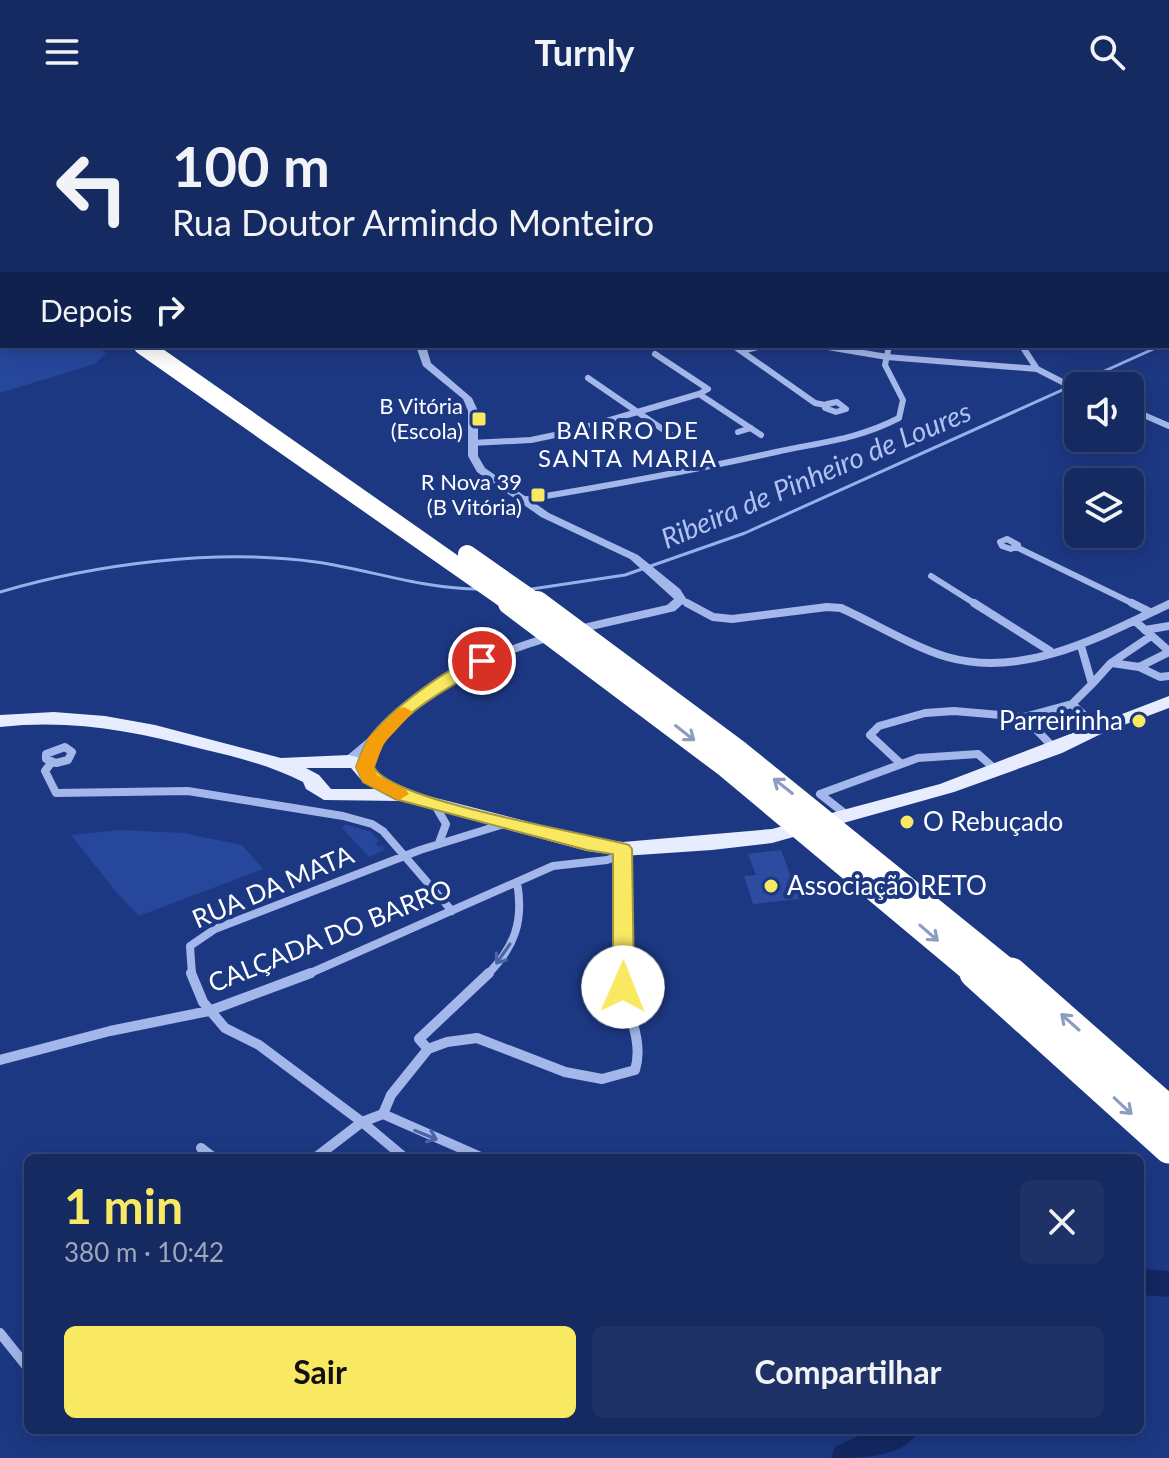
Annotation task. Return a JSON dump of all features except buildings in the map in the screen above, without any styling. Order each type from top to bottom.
[{"type":"highway","points":[[146,348],[660,714],[846,861],[1038,1027],[1169,1148]]},
{"type":"highway","points":[[169,348],[544,608],[683,709],[871,855],[1062,1015],[1169,1112]]},
{"type":"main road","points":[[353,767],[315,772],[313,785],[324,794],[401,795],[587,844],[623,849],[712,843],[772,836],[848,817],[1055,749],[1098,728],[1169,702]]},
{"type":"main road","points":[[0,721],[57,715],[94,719],[164,732],[282,763],[353,767],[401,795]]},
{"type":"main road","points":[[282,763],[312,779]]},
{"type":"main road","points":[[353,767],[361,790],[353,794]]},
{"type":"street","points":[[422,348],[426,364],[467,398],[473,411],[471,443],[481,470],[522,500],[640,561],[681,600],[713,617],[732,619],[827,607],[841,608],[947,657],[997,664],[1081,646],[1169,604]]},
{"type":"street","points":[[737,348],[815,403],[825,405]]},
{"type":"street","points":[[741,351],[754,348]]},
{"type":"street","points":[[834,348],[887,357],[1037,369]]},
{"type":"street","points":[[522,500],[660,478],[841,441],[889,425],[899,418],[903,400],[885,365],[889,348]]},
{"type":"street","points":[[1024,348],[1037,369],[1064,384]]},
{"type":"street","points":[[471,443],[531,440],[708,389],[655,354]]},
{"type":"street","points":[[588,378],[674,437]]},
{"type":"street","points":[[699,394],[761,435]]},
{"type":"street","points":[[1144,415],[1169,426]]},
{"type":"street","points":[[738,432],[751,428]]},
{"type":"street","points":[[1016,547],[1150,612]]},
{"type":"street","points":[[931,576],[1050,651]]},
{"type":"street","points":[[353,767],[420,699],[482,661],[527,642],[671,608],[681,600]]},
{"type":"street","points":[[1135,621],[1169,652],[1139,667]]},
{"type":"street","points":[[900,763],[870,735],[879,726],[925,713],[954,711],[1024,717],[1072,704],[1113,662],[1148,633],[1169,626]]},
{"type":"street","points":[[1081,646],[1092,684]]},
{"type":"street","points":[[1113,662],[1139,667],[1160,677],[1169,676]]},
{"type":"street","points":[[1072,704],[1098,728]]},
{"type":"street","points":[[1024,717],[1055,749]]},
{"type":"street","points":[[848,817],[820,794],[918,758],[978,754],[996,770]]},
{"type":"street","points":[[51,763],[45,771],[56,793],[188,791],[343,816],[372,824],[383,831],[452,911]]},
{"type":"street","points":[[432,802],[447,820],[447,830],[438,843]]},
{"type":"street","points":[[458,837],[470,824],[467,811]]},
{"type":"street","name":"RUA DA MATA","points":[[209,1011],[188,965],[190,946],[200,938],[438,843],[508,823]]},
{"type":"street","points":[[383,1114],[391,1095],[428,1049],[447,1042],[477,1038],[565,1072],[602,1079],[635,1070],[640,1053],[623,987],[623,849]]},
{"type":"street","name":"CALÇADA DO BARRO","points":[[0,1060],[123,1028],[209,1011],[329,967],[553,866],[616,857],[623,849]]},
{"type":"street","points":[[428,1049],[419,1039],[468,997],[508,951],[523,899],[517,882]]},
{"type":"street","points":[[209,1011],[225,1028],[261,1046],[277,1063],[362,1122],[400,1154]]},
{"type":"street","points":[[320,1154],[362,1122],[383,1114],[474,1154]]},
{"type":"street","points":[[201,1148],[209,1154]]},
{"type":"street","points":[[0,1333],[24,1363]]},
{"type":"shaded area","points":[[0,348],[100,348],[106,354],[94,364],[0,393]]},
{"type":"shaded area","points":[[345,824],[371,832],[379,841],[375,843],[379,847],[383,845],[384,850],[369,857],[342,828]]},
{"type":"shaded area","points":[[120,830],[183,833],[242,845],[263,869],[139,916],[71,835]]},
{"type":"waterway","name":"Ribeira de Pinheiro de Loures","points":[[532,589],[625,575],[745,533],[1156,348]]},
{"type":"waterway","name":"Ribeira de Pinheiro de Loures","points":[[0,592],[76,574],[156,561],[238,557],[316,562],[417,583],[479,589]]},
{"type":"waterway","points":[[1144,1282],[1169,1284]]},
{"type":"waterway","points":[[847,1458],[895,1434]]},
{"type":"slow traffic","points":[[399,794],[370,778],[365,767],[376,741],[404,712]]},
{"type":"place","name":"B Vitória (Escola)","points":[[479,419]]},
{"type":"place","name":"R Nova 39 (B Vitória)","points":[[538,495]]},
{"type":"place","name":"Parreirinha","points":[[1139,721]]},
{"type":"place","name":"O Rebuçado","points":[[907,822]]},
{"type":"place","name":"Associação RETO","points":[[771,886]]},
{"type":"district","name":"BAIRRO DE SANTA MARIA","points":[[628,445]]},
{"type":"route","points":[[482,661],[440,685],[393,722],[376,741],[365,767],[370,778],[401,795],[587,844],[623,849],[623,987]]}]
